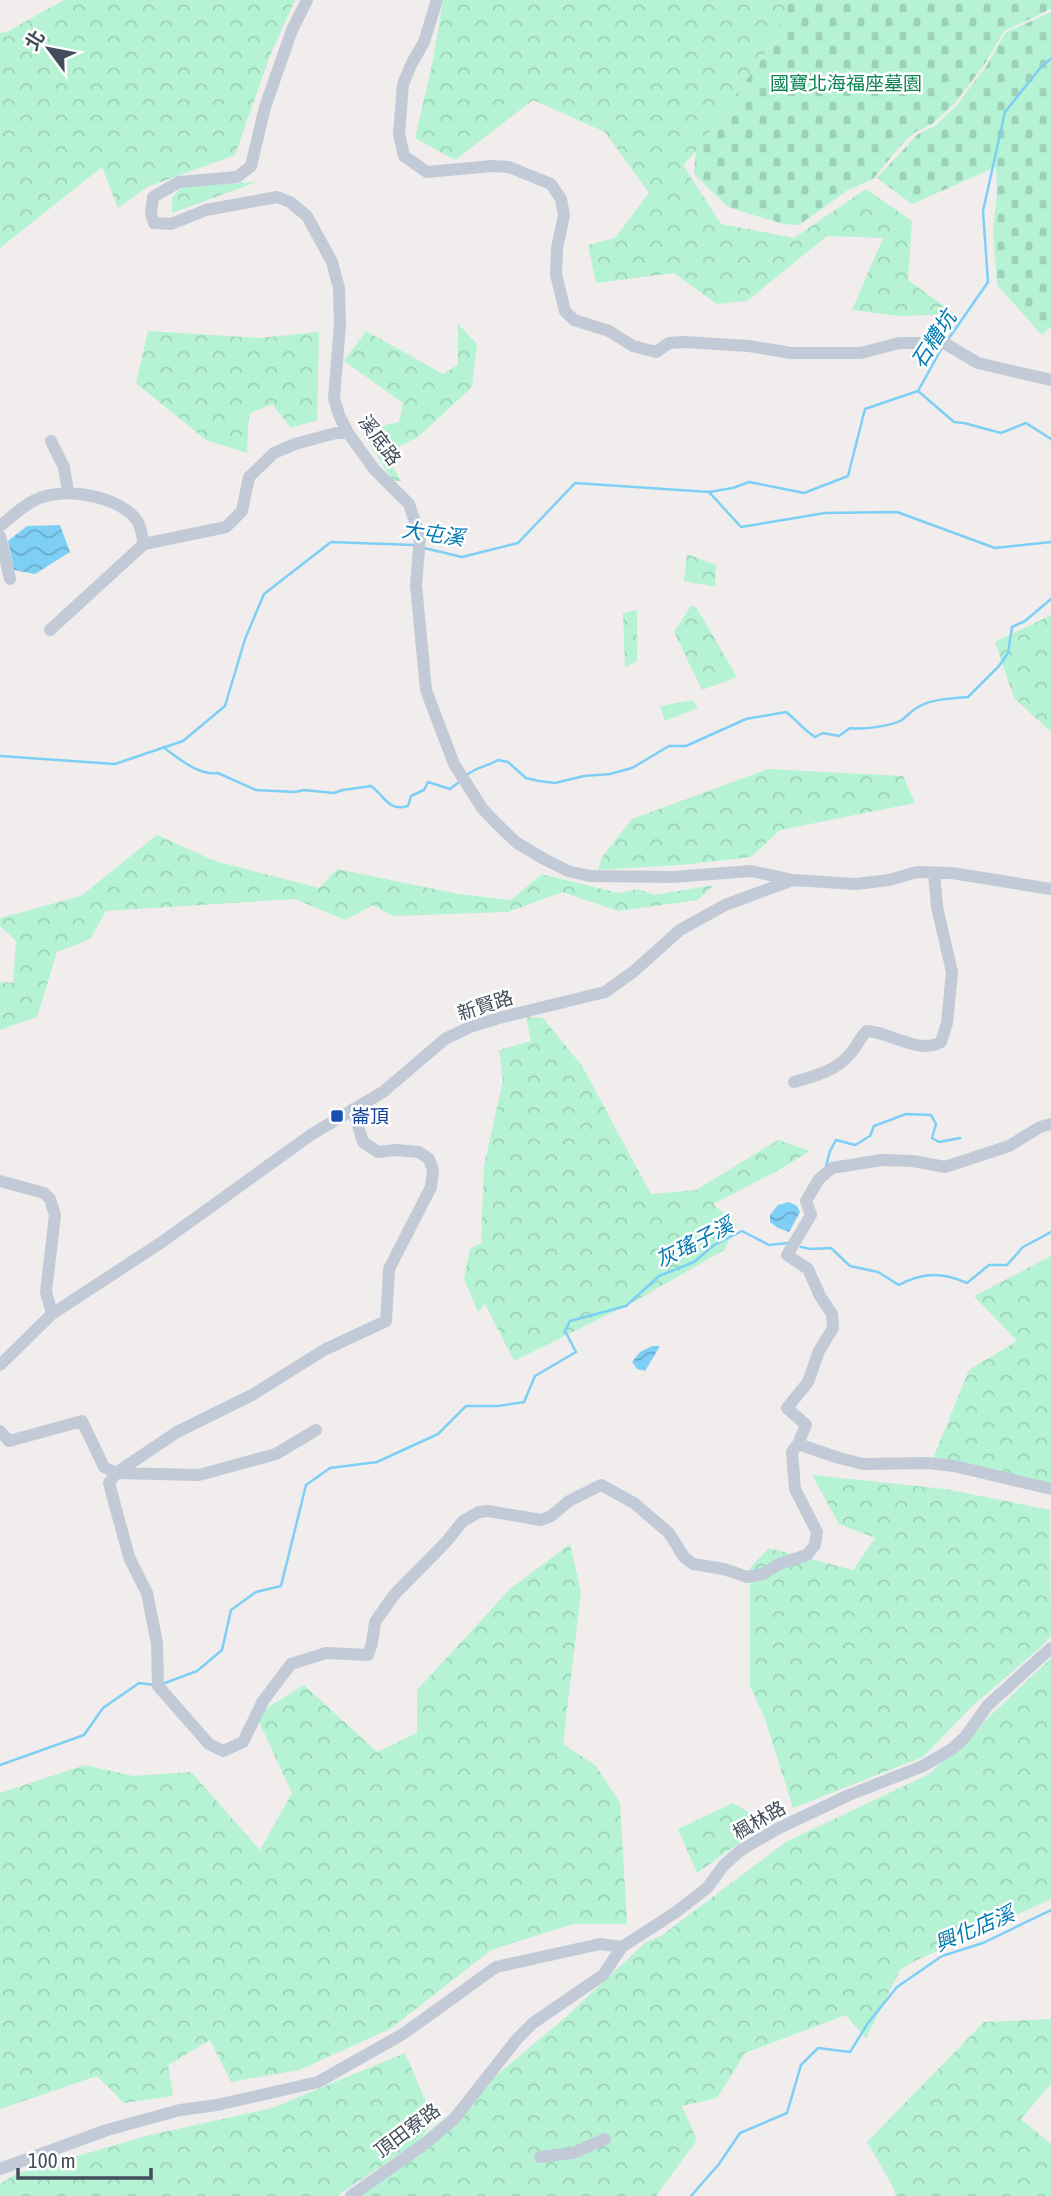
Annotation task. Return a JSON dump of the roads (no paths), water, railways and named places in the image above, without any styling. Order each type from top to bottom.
[{"type":"street","name":"溪底路","points":[[307,0],[292,30],[265,107],[251,166],[237,177],[179,181],[153,197],[151,213],[154,223],[171,224],[206,210],[277,197],[290,202],[307,216],[332,262],[339,288],[340,324],[334,398],[348,433],[374,469],[409,505],[420,537],[416,585],[426,690],[463,779],[482,808],[517,843],[568,871],[590,876],[673,877],[751,871],[793,880]]},
{"type":"street","points":[[437,0],[424,42],[411,63],[403,84],[399,134],[404,156],[427,172],[509,167],[551,184],[561,199],[564,215],[557,248],[556,275],[560,298],[565,310],[574,320],[608,331],[633,346],[656,352],[670,343],[677,342],[749,346],[791,353],[861,353],[899,343],[944,343],[978,363],[1051,380]]},
{"type":"street","points":[[50,630],[144,544],[226,527],[242,511],[249,477],[274,453],[295,444],[336,433],[348,433]]},
{"type":"street","points":[[51,441],[64,467],[68,492]]},
{"type":"street","points":[[0,526],[35,499],[68,492],[97,498],[124,508],[138,521],[144,544]]},
{"type":"street","points":[[0,536],[10,579]]},
{"type":"street","name":"新賢路","points":[[0,1365],[52,1314],[162,1242],[268,1165],[383,1092],[445,1039],[470,1027],[499,1018],[605,992],[633,972],[680,930],[725,905],[793,880],[856,884],[889,880],[916,872],[952,873],[1051,888]]},
{"type":"street","points":[[794,1082],[832,1070],[851,1054],[860,1037],[867,1031],[877,1031],[923,1046],[933,1047],[941,1042],[947,1023],[952,972],[937,907],[934,873]]},
{"type":"street","points":[[353,1109],[363,1143],[378,1152],[419,1152],[429,1159],[433,1170],[431,1187],[389,1269],[386,1321],[376,1328],[324,1350],[252,1395],[177,1432],[116,1473],[109,1483],[130,1558],[147,1593],[157,1643],[158,1686],[209,1744],[223,1751],[243,1742],[263,1701],[291,1664],[326,1653],[368,1656],[375,1622],[394,1595],[463,1521],[478,1512],[488,1511],[541,1520],[551,1516],[569,1501],[601,1485],[634,1503],[660,1525],[669,1533],[684,1557],[693,1564],[724,1569],[747,1577],[763,1574],[779,1564],[807,1555],[815,1545],[817,1532],[796,1489],[792,1452],[806,1425],[787,1409],[808,1382],[819,1351],[834,1328],[832,1314],[820,1296],[808,1269],[787,1255],[811,1215],[806,1201],[819,1179],[832,1168],[882,1160],[913,1161],[945,1167],[1009,1146],[1040,1127],[1051,1124]]},
{"type":"street","points":[[0,1181],[44,1193],[50,1199],[55,1215],[47,1292],[52,1314]]},
{"type":"street","points":[[0,1431],[9,1441],[82,1421],[104,1467],[116,1473],[199,1475],[276,1454],[316,1430]]},
{"type":"street","points":[[798,1444],[863,1464],[899,1462],[954,1466],[1051,1489]]},
{"type":"street","name":"楓林路","points":[[480,2088],[517,2039],[533,2023],[603,1975],[622,1947],[707,1888],[724,1866],[759,1838],[849,1795],[923,1766],[952,1749],[965,1737],[988,1705],[1051,1648]]},
{"type":"street","points":[[0,2169],[107,2130],[180,2110],[238,2101],[318,2082],[403,2034],[496,1967],[600,1944],[622,1947]]},
{"type":"street","name":"頂田寮路","points":[[351,2196],[427,2142],[454,2119],[480,2088]]},
{"type":"street","points":[[540,2157],[573,2153],[605,2139]]},
{"type":"water","points":[[60,525],[70,552],[35,574],[14,570],[8,541],[27,526]]},
{"type":"water","points":[[789,1202],[797,1206],[800,1212],[789,1232],[770,1222],[770,1215],[778,1205]]},
{"type":"water","points":[[652,1346],[660,1346],[645,1371],[637,1369],[632,1362],[640,1352]]},
{"type":"waterway","name":"石糟坑","points":[[947,341],[988,282],[983,211],[1005,112],[1041,67],[1051,59]]},
{"type":"waterway","name":"石糟坑","points":[[709,492],[749,482],[804,493],[848,476],[865,409],[918,391],[943,346]]},
{"type":"waterway","points":[[918,391],[954,422],[1001,433],[1026,423],[1051,439]]},
{"type":"waterway","name":"大屯溪","points":[[424,548],[462,557],[518,543],[575,483],[709,492],[741,527],[825,513],[897,512],[995,548],[1051,542]]},
{"type":"waterway","name":"大屯溪","points":[[0,756],[115,764],[183,741],[225,706],[245,639],[264,594],[331,542],[414,545]]},
{"type":"waterway","points":[[467,775],[498,760],[508,762],[526,778],[539,781],[555,783],[584,776],[610,774],[632,768],[669,746],[686,746],[746,719],[786,712],[815,737],[823,733],[839,736],[850,728],[895,723],[929,702],[968,697],[1008,653],[1012,627],[1025,621],[1051,599]]},
{"type":"waterway","points":[[163,747],[196,769],[218,773],[256,790],[334,793],[371,786],[396,807],[408,806],[411,796],[424,790],[428,782],[450,789],[459,782]]},
{"type":"waterway","points":[[826,1166],[836,1140],[855,1145],[870,1136],[874,1126],[906,1114],[931,1115],[936,1124],[932,1138],[939,1142],[960,1138]]},
{"type":"waterway","name":"灰瑤子溪","points":[[165,1683],[197,1671],[222,1650],[231,1610],[256,1592],[281,1586],[306,1485],[330,1468],[377,1462],[438,1434],[466,1406],[498,1406],[524,1402],[535,1376],[576,1352],[565,1331],[570,1321],[626,1306],[659,1276],[694,1262],[714,1245],[742,1231],[769,1245],[788,1243]]},
{"type":"waterway","name":"灰瑤子溪","points":[[801,1247],[831,1248],[850,1266],[878,1272],[899,1285],[933,1275],[967,1283],[989,1265],[1007,1265],[1023,1247],[1051,1232]]},
{"type":"waterway","name":"灰瑤子溪","points":[[0,1765],[84,1735],[103,1708],[139,1683],[154,1685]]},
{"type":"waterway","name":"興化店溪","points":[[691,2196],[719,2164],[740,2133],[787,2113],[801,2065],[818,2048],[850,2052],[868,2023],[897,1987],[942,1956],[983,1943],[1051,1910]]},
{"type":"place","name":"崙頂","points":[[337,1116]]},
{"type":"park label","name":"國寶北海福座墓園","points":[[846,83]]}]
